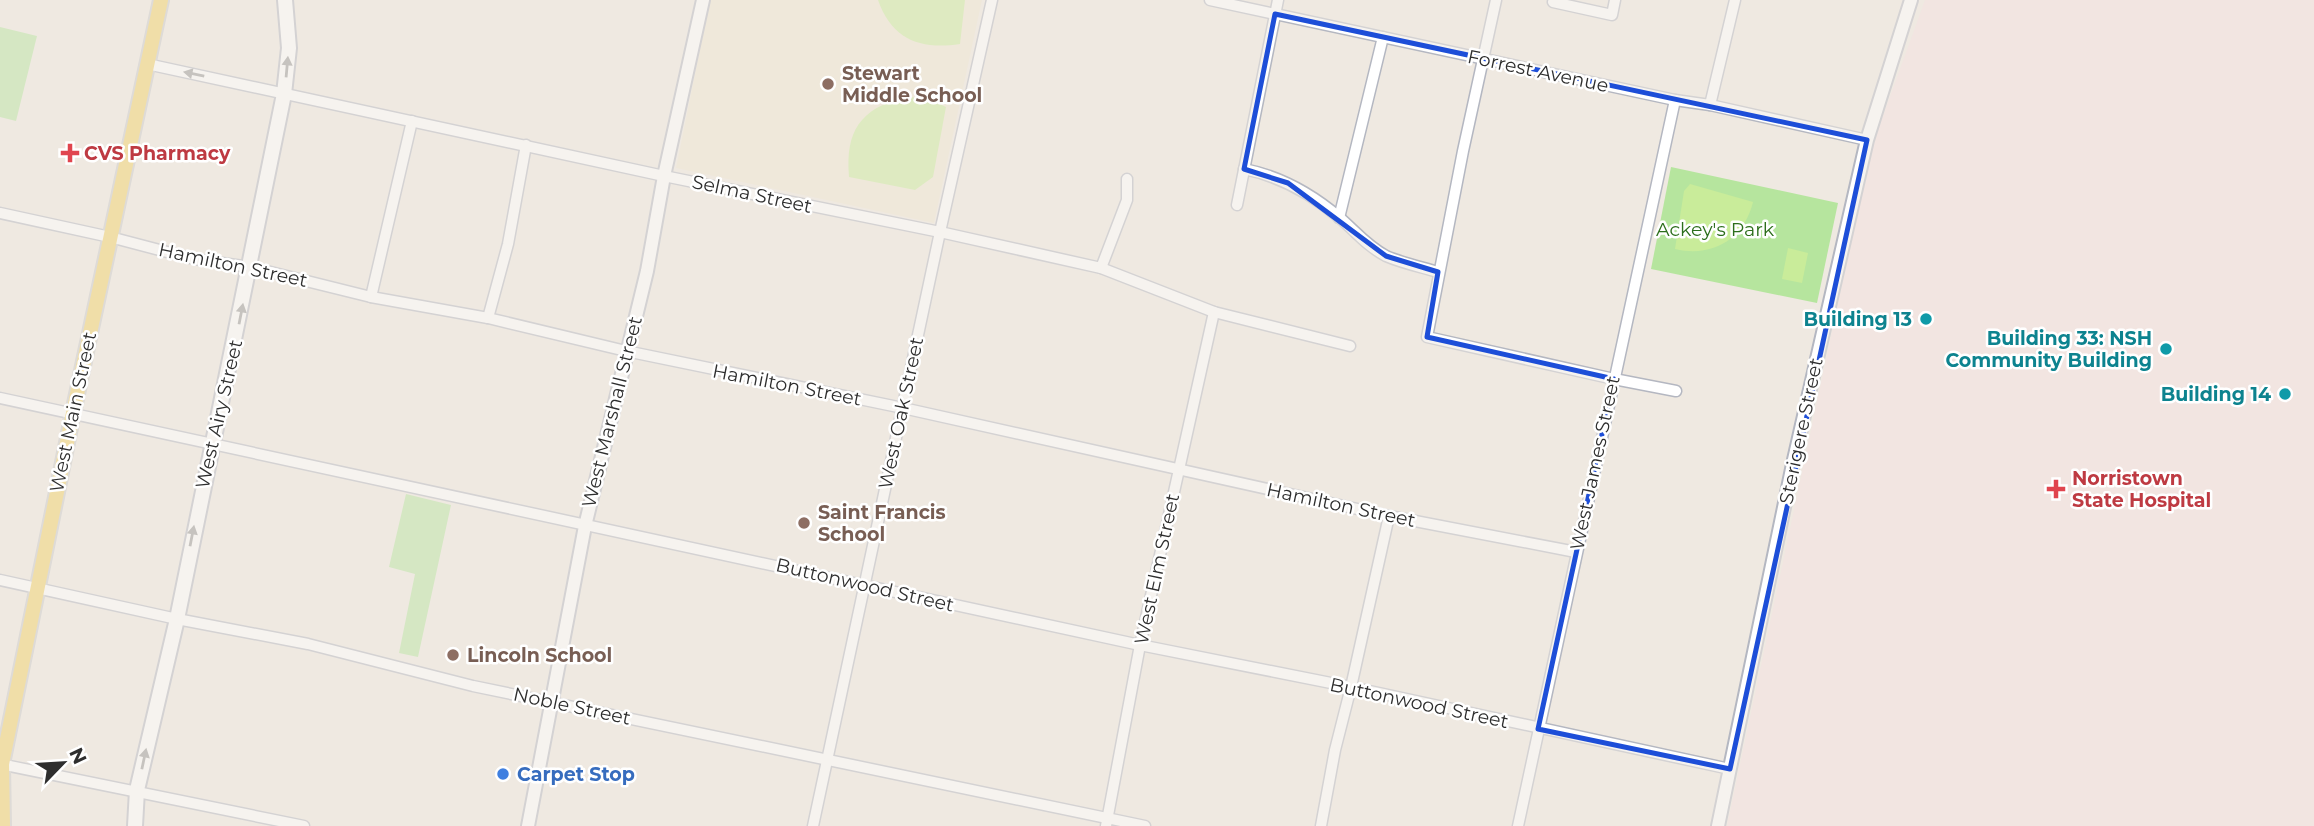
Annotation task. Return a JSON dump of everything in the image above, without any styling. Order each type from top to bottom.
[{"type":"main road","name":"West Main Street","points":[[2,820],[1,764],[160,0]]},
{"type":"main road","name":"West Airy Street","points":[[135,826],[137,790],[177,619],[211,443],[229,374],[284,94],[289,48],[285,0]]},
{"type":"street","name":"West Marshall Street","points":[[528,826],[585,526],[647,271],[664,176],[703,0]]},
{"type":"street","name":"West Oak Street","points":[[814,826],[992,0]]},
{"type":"street","name":"Forrest Avenue","points":[[1210,0],[1867,140]]},
{"type":"street","points":[[1237,205],[1278,0]]},
{"type":"street","points":[[1496,0],[1438,272],[1427,337],[1676,391]]},
{"type":"street","points":[[1554,0],[1553,2],[1612,15],[1615,0]]},
{"type":"street","points":[[1710,105],[1735,0]]},
{"type":"street","name":"Sterigere Street","points":[[1718,826],[1793,464],[1867,140],[1911,0]]},
{"type":"street","points":[[1339,218],[1383,37]]},
{"type":"street","name":"Selma Street","points":[[147,64],[1101,268],[1214,312],[1350,346]]},
{"type":"street","name":"West James Street","points":[[1518,826],[1675,100]]},
{"type":"street","points":[[371,297],[412,121]]},
{"type":"street","points":[[488,318],[508,244],[526,145]]},
{"type":"street","points":[[1244,169],[1265,173],[1288,183],[1339,218],[1359,239],[1386,256],[1438,272]]},
{"type":"street","points":[[1101,268],[1127,200],[1127,180]]},
{"type":"street","name":"Hamilton Street","points":[[0,213],[194,259],[250,267],[371,297],[488,318],[626,351],[903,408],[1389,516],[1576,552]]},
{"type":"street","name":"West Elm Street","points":[[1107,822],[1140,645],[1214,312]]},
{"type":"street","name":"Buttonwood Street","points":[[0,398],[585,526],[668,541],[1140,645],[1351,687],[1730,769]]},
{"type":"street","points":[[1321,826],[1335,750],[1389,516]]},
{"type":"street","name":"Noble Street","points":[[0,580],[308,645],[473,686],[828,759],[1107,822],[1145,826]]},
{"type":"street","points":[[1,764],[304,826]]},
{"type":"highlighted area","points":[[1275,14],[1867,140],[1730,769],[1538,729],[1614,379],[1427,337],[1438,272],[1386,256],[1288,183],[1244,169]]},
{"type":"shaded area","name":"Stewart Middle School","points":[[710,0],[982,0],[934,223],[676,168]]},
{"type":"shaded area","name":"Norristown State Hospital","points":[[1925,0],[2314,0],[2314,826],[1727,826],[1870,152]]},
{"type":"green space","points":[[878,0],[965,0],[960,44],[933,45],[910,39],[891,25]]},
{"type":"green space","points":[[0,27],[37,36],[16,121],[0,117]]},
{"type":"green space","points":[[905,97],[927,98],[946,107],[933,177],[915,190],[849,177],[850,147],[859,124],[877,108]]},
{"type":"green space","name":"Ackey's Park","points":[[1671,167],[1838,203],[1817,303],[1651,269]]},
{"type":"green space","points":[[1690,184],[1753,202],[1749,215],[1734,236],[1714,248],[1702,251],[1675,249],[1684,191]]},
{"type":"green space","points":[[1788,248],[1808,253],[1802,283],[1782,279]]},
{"type":"green space","points":[[406,494],[451,505],[418,657],[399,653],[415,574],[389,567]]},
{"type":"place","name":"Stewart Middle School","points":[[828,84]]},
{"type":"place","name":"CVS Pharmacy","points":[[70,153]]},
{"type":"place","name":"Building 13","points":[[1926,319]]},
{"type":"place","name":"Building 33: NSH Community Building","points":[[2166,349]]},
{"type":"place","name":"Building 14","points":[[2285,394]]},
{"type":"place","name":"Norristown State Hospital","points":[[2056,489]]},
{"type":"place","name":"Saint Francis School","points":[[804,523]]},
{"type":"place","name":"Lincoln School","points":[[453,655]]},
{"type":"place","name":"Carpet Stop","points":[[503,774]]}]
